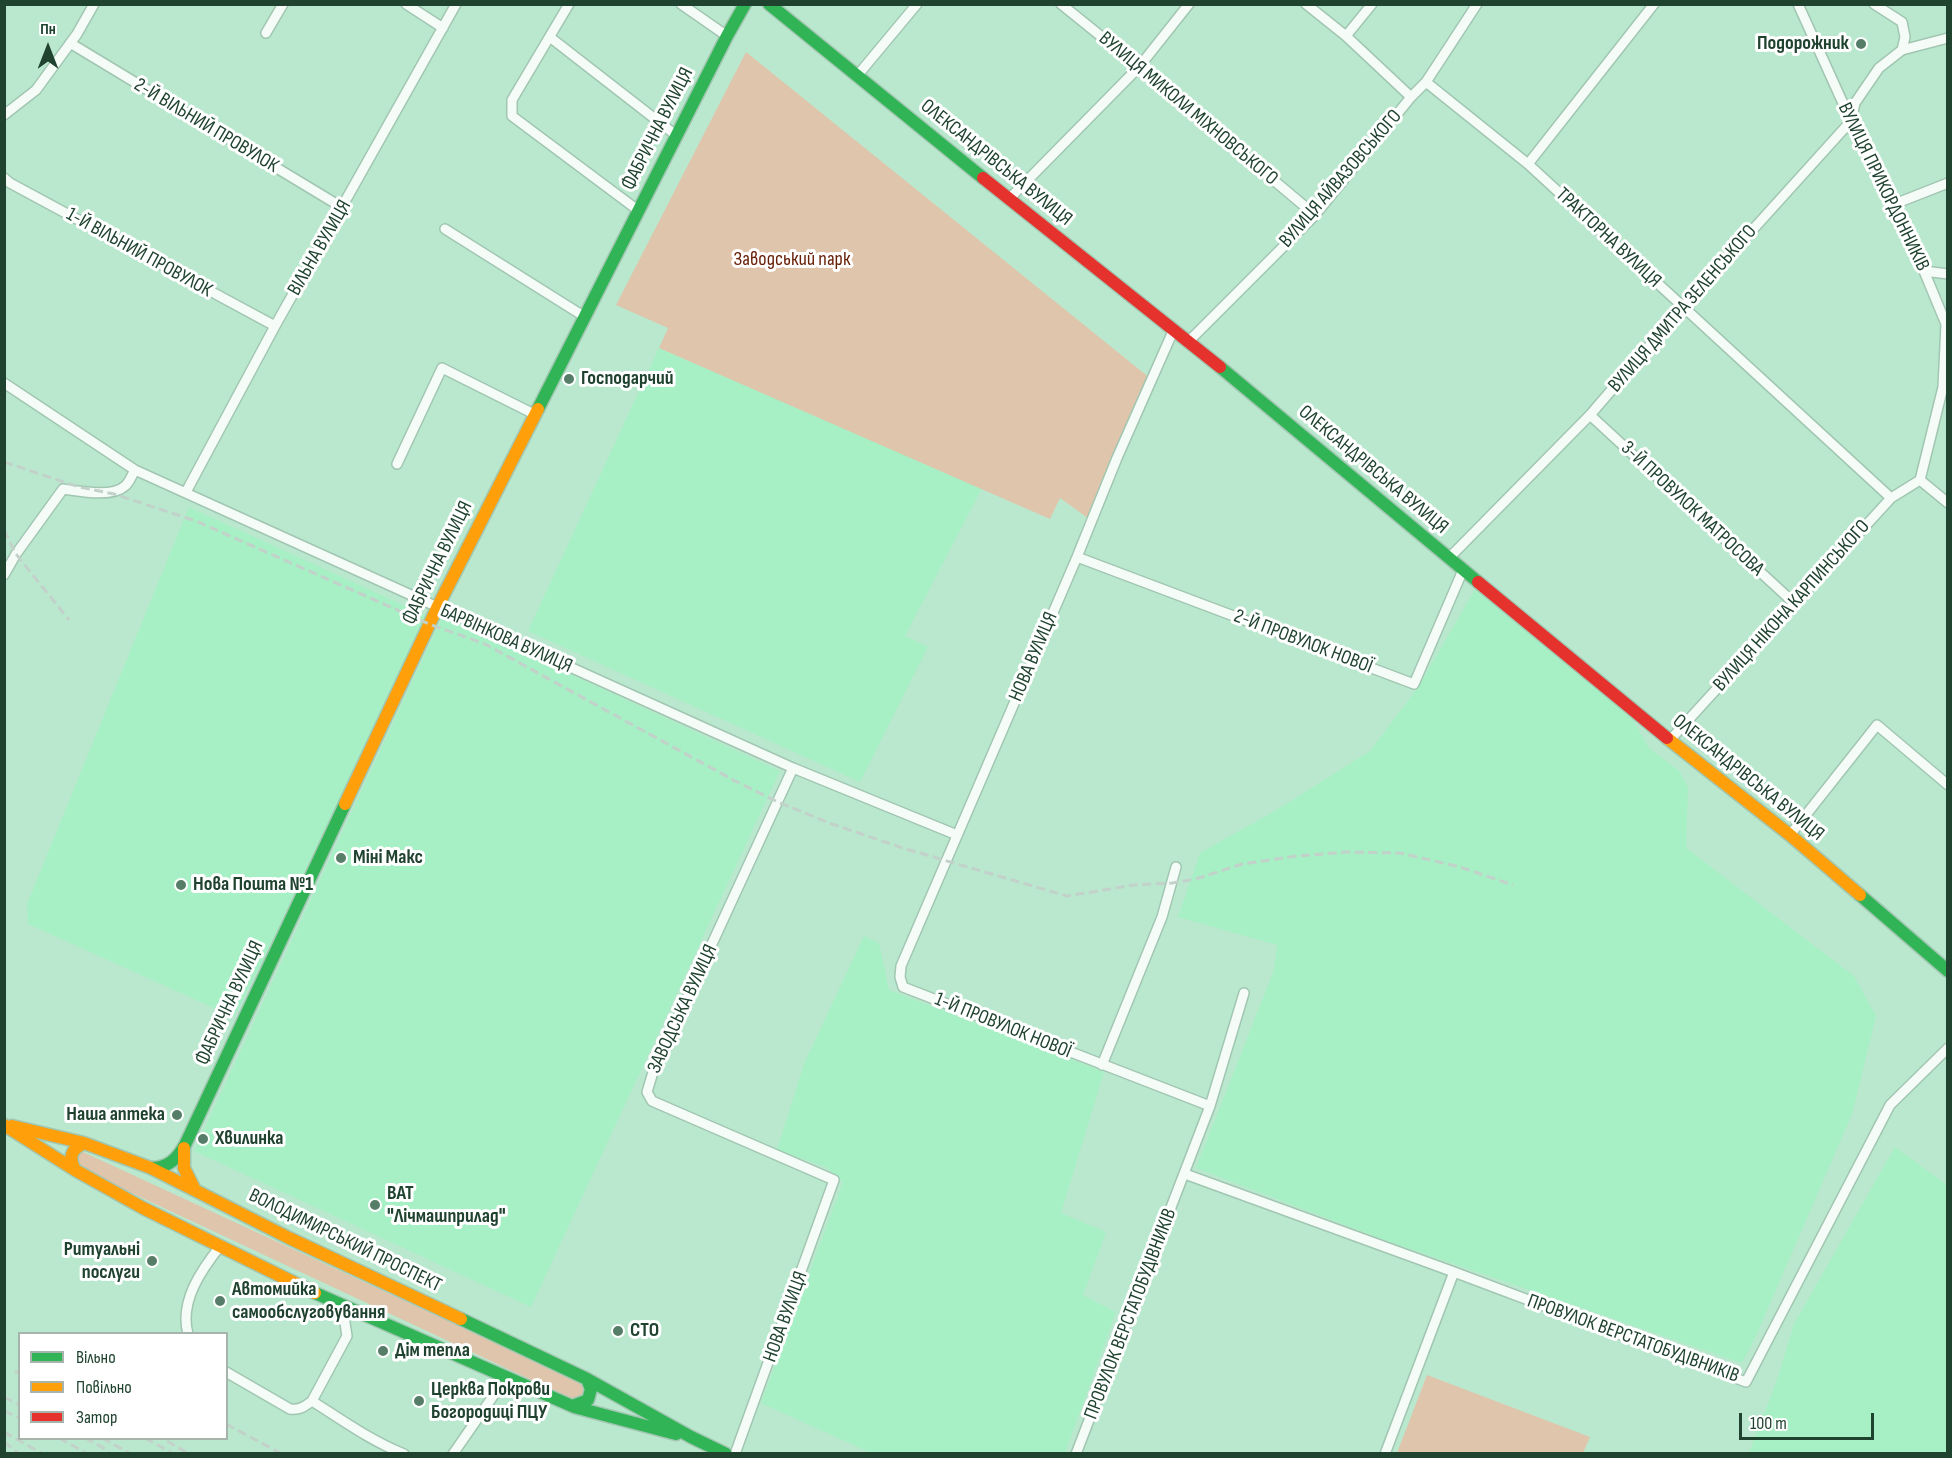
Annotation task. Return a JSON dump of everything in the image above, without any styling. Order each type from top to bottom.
[{"type":"main road","name":"ФАБРИЧНА ВУЛИЦЯ","points":[[184,1147],[437,608],[745,4]]},
{"type":"main road","name":"ОЛЕКСАНДРІВСЬКА ВУЛИЦЯ","points":[[769,4],[1009,199],[1189,341],[1462,570],[1790,835],[1947,971]]},
{"type":"main road","name":"ВОЛОДИМИРСЬКИЙ ПРОСПЕКТ","points":[[4,1124],[84,1143],[151,1168],[289,1238],[587,1379],[726,1454]]},
{"type":"main road","name":"ВОЛОДИМИРСЬКИЙ ПРОСПЕКТ","points":[[4,1124],[75,1170],[143,1208],[337,1304],[572,1406],[692,1437]]},
{"type":"main road","points":[[75,1170],[70,1157],[72,1151],[76,1146],[84,1143]]},
{"type":"main road","points":[[151,1168],[167,1166],[184,1147]]},
{"type":"main road","points":[[184,1147],[184,1168],[194,1189]]},
{"type":"main road","points":[[172,1161],[184,1168]]},
{"type":"main road","points":[[572,1406],[588,1400],[591,1389],[587,1379]]},
{"type":"street","points":[[4,116],[36,90],[70,43],[94,4]]},
{"type":"street","points":[[266,33],[283,4]]},
{"type":"street","points":[[406,4],[442,28]]},
{"type":"street","name":"ВІЛЬНА ВУЛИЦЯ","points":[[186,492],[275,326],[456,4]]},
{"type":"street","points":[[569,4],[512,100],[512,116],[639,211]]},
{"type":"street","points":[[681,4],[727,36]]},
{"type":"street","points":[[857,76],[917,4]]},
{"type":"street","name":"ВУЛИЦЯ МИКОЛИ МІХНОВСЬКОГО","points":[[1061,4],[1315,215]]},
{"type":"street","points":[[1009,199],[1139,67],[1189,4]]},
{"type":"street","points":[[1306,4],[1346,36],[1411,97]]},
{"type":"street","points":[[1346,36],[1372,4]]},
{"type":"street","name":"ВУЛИЦЯ АЙВАЗОВСЬКОГО","points":[[1189,341],[1315,215],[1411,97],[1426,82],[1477,4]]},
{"type":"street","points":[[1527,164],[1654,4]]},
{"type":"street","name":"ВУЛИЦЯ ПРИКОРДОННИКІВ","points":[[1798,4],[1851,121],[1924,271],[1946,324],[1945,387],[1920,480]]},
{"type":"street","points":[[1874,4],[1902,22],[1905,37],[1902,50]]},
{"type":"street","points":[[550,38],[677,136]]},
{"type":"street","name":"ВУЛИЦЯ ДМИТРА ЗЕЛЕНСЬКОГО","points":[[1449,558],[1590,415],[1682,308],[1851,121],[1855,103],[1879,68],[1902,50],[1947,38]]},
{"type":"street","name":"2-Й ВІЛЬНИЙ ПРОВУЛОК","points":[[70,43],[343,208]]},
{"type":"street","name":"ТРАКТОРНА ВУЛИЦЯ","points":[[1426,82],[1527,164],[1891,498]]},
{"type":"street","name":"1-Й ВІЛЬНИЙ ПРОВУЛОК","points":[[6,183],[275,326]]},
{"type":"street","points":[[1892,205],[1947,183]]},
{"type":"street","points":[[445,229],[585,317]]},
{"type":"street","points":[[1924,271],[1947,273]]},
{"type":"street","name":"НОВА ВУЛИЦЯ","points":[[903,987],[900,977],[902,966],[1077,558],[1121,448],[1174,329]]},
{"type":"street","points":[[397,464],[442,368],[534,414]]},
{"type":"street","name":"БАРВІНКОВА ВУЛИЦЯ","points":[[4,383],[135,470],[793,768],[957,835]]},
{"type":"street","name":"3-Й ПРОВУЛОК МАТРОСОВА","points":[[1590,415],[1794,603]]},
{"type":"street","points":[[4,575],[16,554],[63,489],[109,493],[125,487],[135,470]]},
{"type":"street","points":[[1920,480],[1947,503]]},
{"type":"street","name":"ВУЛИЦЯ НІКОНА КАРПИНСЬКОГО","points":[[1670,740],[1891,498],[1920,480]]},
{"type":"street","name":"2-Й ПРОВУЛОК НОВОЇ","points":[[1077,558],[1414,684],[1462,570]]},
{"type":"street","points":[[1790,835],[1876,725],[1947,785]]},
{"type":"street","name":"ЗАВОДСЬКА ВУЛИЦЯ","points":[[793,768],[653,1072],[647,1092],[652,1101],[834,1180]]},
{"type":"street","points":[[1102,1065],[1162,917],[1176,867]]},
{"type":"street","name":"1-Й ПРОВУЛОК НОВОЇ","points":[[903,987],[1210,1106]]},
{"type":"street","name":"ПРОВУЛОК ВЕРСТАТОБУДІВНИКІВ","points":[[1076,1454],[1210,1106],[1244,993]]},
{"type":"street","name":"ПРОВУЛОК ВЕРСТАТОБУДІВНИКІВ","points":[[1185,1174],[1746,1382],[1890,1105],[1947,1048]]},
{"type":"street","name":"НОВА ВУЛИЦЯ","points":[[735,1454],[756,1402],[834,1180]]},
{"type":"street","points":[[187,1332],[186,1315],[198,1275],[221,1245]]},
{"type":"street","points":[[1385,1454],[1454,1272]]},
{"type":"street","points":[[228,1373],[290,1409],[304,1408],[312,1401],[347,1336],[345,1323],[337,1304]]},
{"type":"street","points":[[453,1454],[498,1389],[521,1384]]},
{"type":"street","points":[[312,1401],[387,1447],[404,1454]]},
{"type":"shaded area","points":[[659,348],[982,488],[905,636],[928,647],[860,782],[528,631]]},
{"type":"shaded area","points":[[189,507],[436,620],[234,1017],[28,924],[27,904]]},
{"type":"shaded area","points":[[1478,584],[1633,720],[1649,748],[1679,771],[1688,787],[1686,848],[1854,976],[1876,1016],[1852,1114],[1756,1336],[1742,1363],[1387,1241],[1196,1168],[1274,970],[1277,945],[1178,917],[1200,853],[1275,811],[1370,751],[1419,686]]},
{"type":"shaded area","points":[[443,615],[780,771],[531,1307],[194,1151]]},
{"type":"shaded area","points":[[864,936],[879,943],[889,990],[1104,1072],[1061,1213],[1106,1232],[1083,1295],[1116,1312],[1065,1453],[871,1453],[761,1403],[843,1182],[826,1167],[777,1150],[804,1064]]},
{"type":"shaded area","points":[[1895,1147],[1947,1185],[1947,1453],[1749,1453],[1777,1380],[1794,1324]]},
{"type":"green space","name":"Заводський парк","points":[[746,52],[1151,379],[1092,521],[1060,498],[1050,519],[659,348],[668,328],[616,305]]},
{"type":"green space","points":[[81,1151],[580,1382],[583,1392],[577,1398],[570,1398],[76,1167],[74,1156]]},
{"type":"green space","points":[[1427,1375],[1590,1437],[1583,1453],[1397,1453]]},
{"type":"railway","points":[[4,462],[79,487],[114,494],[196,521],[429,624],[485,644],[737,782],[778,802],[832,824],[906,849],[1067,896],[1134,885],[1196,879],[1242,864],[1348,852],[1400,853],[1460,867],[1513,885]]},
{"type":"railway","points":[[4,530],[16,554],[69,620]]},
{"type":"railway","points":[[4,1397],[18,1404]]},
{"type":"railway","points":[[4,1411],[18,1417]]},
{"type":"railway","points":[[228,1425],[282,1454]]},
{"type":"railway","points":[[4,1432],[18,1440]]},
{"type":"railway","points":[[18,1440],[43,1454]]},
{"type":"railway","points":[[63,1440],[88,1454]]},
{"type":"railway","points":[[89,1440],[109,1451]]},
{"type":"railway","points":[[106,1440],[131,1454]]},
{"type":"railway","points":[[149,1440],[174,1454]]},
{"type":"railway","points":[[167,1441],[189,1454]]},
{"type":"railway","points":[[4,1442],[19,1454]]},
{"type":"traffic: fast","points":[[538,409],[745,4]]},
{"type":"traffic: fast","points":[[769,4],[983,178]]},
{"type":"traffic: fast","points":[[1220,367],[1478,582]]},
{"type":"traffic: fast","points":[[151,1168],[171,1162],[185,1145],[345,804]]},
{"type":"traffic: fast","points":[[1860,895],[1948,971]]},
{"type":"traffic: fast","points":[[315,1293],[572,1406],[588,1400],[591,1389],[587,1379]]},
{"type":"traffic: fast","points":[[461,1319],[587,1379],[726,1454]]},
{"type":"traffic: fast","points":[[574,1407],[676,1434]]},
{"type":"traffic: slow","points":[[345,804],[437,608],[538,409]]},
{"type":"traffic: slow","points":[[1667,738],[1790,835],[1860,895]]},
{"type":"traffic: slow","points":[[4,1125],[75,1170],[143,1208],[315,1293]]},
{"type":"traffic: slow","points":[[12,1126],[84,1143]]},
{"type":"traffic: slow","points":[[75,1170],[72,1154],[84,1143],[151,1168],[289,1238],[461,1319]]},
{"type":"traffic: slow","points":[[184,1148],[184,1168],[194,1188]]},
{"type":"traffic: jam","points":[[983,178],[1220,367]]},
{"type":"traffic: jam","points":[[1478,582],[1667,738]]},
{"type":"place","name":"Подорожник","points":[[1861,44]]},
{"type":"place","name":"Господарчий","points":[[569,379]]},
{"type":"place","name":"Міні Макс","points":[[341,858]]},
{"type":"place","name":"Нова Пошта №1","points":[[181,885]]},
{"type":"place","name":"Наша аптека","points":[[177,1115]]},
{"type":"place","name":"Хвилинка","points":[[203,1139]]},
{"type":"place","name":"ВАТ \"Лічмашприлад\"","points":[[375,1205]]},
{"type":"place","name":"Ритуальні послуги","points":[[152,1261]]},
{"type":"place","name":"Автомийка самообслуговування","points":[[220,1301]]},
{"type":"place","name":"СТО","points":[[618,1331]]},
{"type":"place","name":"Дім тепла","points":[[383,1351]]},
{"type":"place","name":"Церква Покрови Богородиці ПЦУ","points":[[419,1401]]}]
